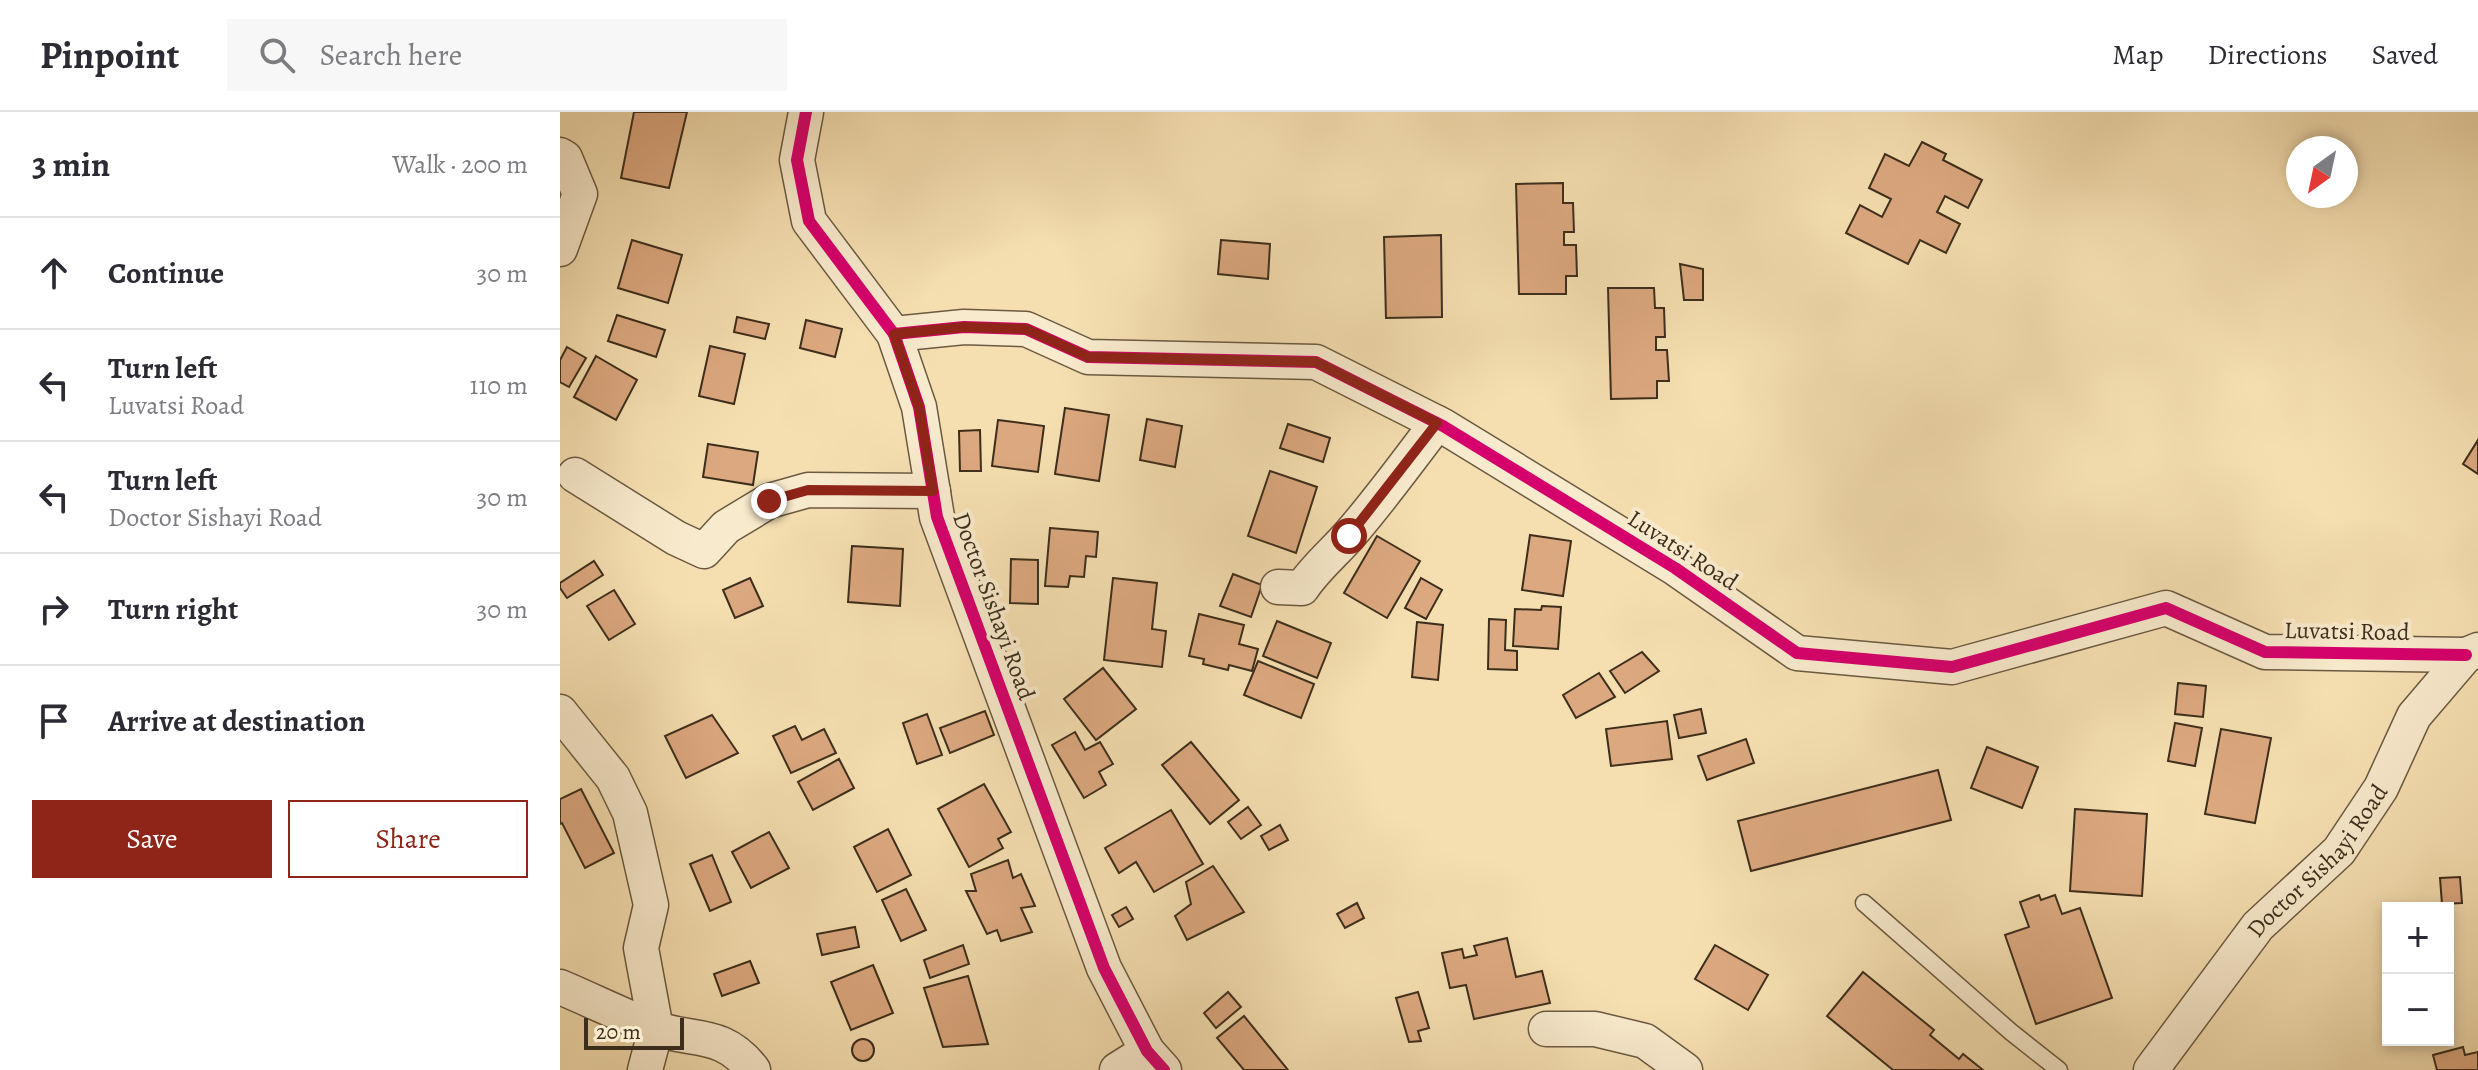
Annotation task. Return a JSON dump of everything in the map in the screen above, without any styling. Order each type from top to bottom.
[{"type":"street","name":"Doctor Sishayi Road","points":[[806,112],[797,160],[809,221],[894,334],[919,407],[937,517],[1104,968],[1155,1060]]},
{"type":"street","points":[[560,155],[565,158],[580,194],[560,249]]},
{"type":"street","name":"Luvatsi Road","points":[[894,334],[964,327],[1026,329],[1088,357],[1316,362],[1437,423],[1675,568],[1797,653],[1952,667],[2166,608],[2265,652],[2472,653]]},
{"type":"street","points":[[1278,587],[1302,588],[1313,571],[1373,508],[1437,423]]},
{"type":"street","points":[[575,475],[676,538],[704,551],[726,527],[769,501],[808,490],[933,491]]},
{"type":"street","name":"Doctor Sishayi Road","points":[[2151,1070],[2258,926],[2339,851],[2381,788],[2414,716],[2472,653]]},
{"type":"street","points":[[560,712],[613,778],[630,813],[651,905],[641,948],[656,1029],[645,1070]]},
{"type":"street","points":[[560,987],[656,1029],[713,1039],[746,1060],[753,1070]]},
{"type":"street","points":[[1546,1029],[1595,1029],[1645,1041],[1685,1070]]},
{"type":"street","points":[[1117,1070],[1155,1060]]},
{"type":"lane","points":[[1864,903],[2059,1070]]},
{"type":"building","points":[[634,112],[687,112],[669,188],[621,178]]},
{"type":"building","points":[[1922,142],[1946,154],[1943,160],[1982,180],[1968,208],[1945,196],[1937,212],[1960,224],[1946,253],[1920,240],[1908,264],[1846,233],[1860,205],[1882,217],[1891,199],[1869,188],[1885,154],[1909,166]]},
{"type":"building","points":[[1563,183],[1563,203],[1573,203],[1574,232],[1564,232],[1564,245],[1576,245],[1577,276],[1566,276],[1566,294],[1519,294],[1516,184]]},
{"type":"building","points":[[1441,235],[1442,317],[1386,318],[1384,237]]},
{"type":"building","points":[[632,240],[682,255],[668,303],[618,288]]},
{"type":"building","points":[[1221,240],[1270,244],[1268,279],[1218,274]]},
{"type":"building","points":[[1680,264],[1703,269],[1703,300],[1684,300]]},
{"type":"building","points":[[1608,288],[1654,288],[1655,308],[1664,308],[1665,337],[1656,337],[1656,350],[1667,350],[1669,381],[1657,381],[1657,398],[1611,399]]},
{"type":"building","points":[[617,315],[665,330],[656,357],[608,341]]},
{"type":"building","points":[[737,317],[769,324],[765,339],[734,332]]},
{"type":"building","points":[[806,320],[842,329],[835,357],[800,348]]},
{"type":"building","points":[[710,346],[745,354],[734,404],[699,396]]},
{"type":"building","points":[[567,347],[586,358],[569,387],[560,382],[560,360]]},
{"type":"building","points":[[596,356],[637,380],[616,420],[574,397]]},
{"type":"building","points":[[1065,408],[1109,415],[1099,481],[1055,474]]},
{"type":"building","points":[[1147,419],[1182,426],[1175,467],[1140,460]]},
{"type":"building","points":[[998,420],[1044,426],[1038,472],[992,466]]},
{"type":"building","points":[[1288,424],[1330,438],[1323,462],[1280,448]]},
{"type":"building","points":[[980,430],[981,471],[960,471],[959,431]]},
{"type":"building","points":[[2478,440],[2478,474],[2463,464]]},
{"type":"building","points":[[708,444],[758,452],[753,485],[703,477]]},
{"type":"building","points":[[1270,471],[1317,487],[1296,553],[1248,536]]},
{"type":"building","points":[[1050,528],[1098,532],[1096,557],[1086,556],[1084,577],[1070,576],[1068,587],[1045,586]]},
{"type":"building","points":[[1530,535],[1571,541],[1563,596],[1522,590]]},
{"type":"building","points":[[1377,536],[1420,561],[1387,618],[1344,593]]},
{"type":"building","points":[[852,546],[903,549],[900,606],[848,602]]},
{"type":"building","points":[[1011,559],[1038,560],[1038,604],[1010,603]]},
{"type":"building","points":[[594,561],[603,575],[567,598],[560,583]]},
{"type":"building","points":[[1233,574],[1262,585],[1251,617],[1220,606]]},
{"type":"building","points":[[750,578],[763,606],[735,618],[723,590]]},
{"type":"building","points":[[1113,578],[1157,583],[1152,629],[1166,631],[1162,667],[1104,660]]},
{"type":"building","points":[[1421,578],[1442,590],[1426,619],[1405,608]]},
{"type":"building","points":[[614,590],[635,624],[609,640],[587,606]]},
{"type":"building","points":[[1542,606],[1561,607],[1558,649],[1513,646],[1515,609],[1541,610]]},
{"type":"building","points":[[1199,614],[1244,625],[1239,644],[1258,649],[1252,671],[1229,665],[1228,670],[1203,664],[1204,659],[1189,656]]},
{"type":"building","points":[[1489,619],[1506,620],[1505,650],[1517,651],[1517,670],[1488,669]]},
{"type":"building","points":[[1277,621],[1331,643],[1317,678],[1263,656]]},
{"type":"building","points":[[1417,622],[1443,625],[1438,680],[1412,677]]},
{"type":"building","points":[[1642,652],[1659,671],[1625,693],[1610,671]]},
{"type":"building","points":[[1258,661],[1314,684],[1301,718],[1244,695]]},
{"type":"building","points":[[1103,668],[1136,709],[1096,740],[1064,699]]},
{"type":"building","points":[[1599,673],[1615,697],[1576,718],[1563,695]]},
{"type":"building","points":[[2178,683],[2206,686],[2203,717],[2175,714]]},
{"type":"building","points":[[1701,709],[1706,733],[1679,738],[1674,715]]},
{"type":"building","points":[[985,711],[994,735],[950,753],[940,728]]},
{"type":"building","points":[[927,714],[942,755],[917,764],[903,723]]},
{"type":"building","points":[[712,715],[738,753],[686,778],[665,736]]},
{"type":"building","points":[[1667,721],[1672,759],[1611,766],[1606,729]]},
{"type":"building","points":[[2175,723],[2202,728],[2195,766],[2168,761]]},
{"type":"building","points":[[795,726],[802,740],[824,729],[836,753],[791,773],[773,736]]},
{"type":"building","points":[[2221,729],[2271,738],[2255,823],[2205,814]]},
{"type":"building","points":[[1075,732],[1085,750],[1100,742],[1113,764],[1099,772],[1106,785],[1084,798],[1052,745]]},
{"type":"building","points":[[1746,739],[1754,763],[1707,780],[1698,756]]},
{"type":"building","points":[[1191,742],[1239,800],[1210,824],[1162,765]]},
{"type":"building","points":[[1987,747],[2038,767],[2022,808],[1971,788]]},
{"type":"building","points":[[839,759],[854,788],[813,810],[798,782]]},
{"type":"building","points":[[1938,770],[1951,820],[1751,871],[1738,821]]},
{"type":"building","points":[[984,784],[1011,832],[998,839],[1003,848],[969,867],[938,809]]},
{"type":"building","points":[[581,789],[614,853],[585,868],[560,824],[560,799]]},
{"type":"building","points":[[1248,807],[1261,825],[1241,839],[1228,822]]},
{"type":"building","points":[[2075,809],[2147,814],[2142,896],[2070,891]]},
{"type":"building","points":[[1171,810],[1203,864],[1154,892],[1136,862],[1119,873],[1105,848]]},
{"type":"building","points":[[1280,825],[1288,840],[1269,850],[1261,836]]},
{"type":"building","points":[[888,829],[911,875],[877,892],[854,847]]},
{"type":"building","points":[[769,832],[789,868],[751,888],[732,852]]},
{"type":"building","points":[[712,855],[731,902],[710,911],[690,864]]},
{"type":"building","points":[[1008,860],[1013,878],[1021,874],[1035,906],[1021,908],[1032,932],[1001,941],[997,930],[987,934],[966,891],[976,891],[971,874]]},
{"type":"building","points":[[1213,866],[1244,912],[1187,940],[1175,916],[1191,904],[1186,882]]},
{"type":"building","points":[[2460,877],[2462,903],[2442,902],[2440,878]]},
{"type":"building","points":[[906,889],[926,930],[901,941],[882,900]]},
{"type":"building","points":[[2039,895],[2041,900],[2055,895],[2062,914],[2080,908],[2112,998],[2036,1024],[2005,935],[2029,927],[2020,902]]},
{"type":"building","points":[[1357,903],[1364,918],[1345,928],[1337,914]]},
{"type":"building","points":[[1126,907],[1133,919],[1119,927],[1112,915]]},
{"type":"building","points":[[855,927],[859,947],[822,955],[817,934]]},
{"type":"building","points":[[1507,938],[1516,977],[1542,971],[1550,1003],[1474,1019],[1466,985],[1450,988],[1442,953],[1462,949],[1464,958],[1477,955],[1474,946]]},
{"type":"building","points":[[963,945],[969,964],[930,978],[924,960]]},
{"type":"building","points":[[1715,945],[1768,975],[1748,1010],[1695,979]]},
{"type":"building","points":[[750,961],[759,983],[722,996],[714,974]]},
{"type":"building","points":[[873,965],[893,1013],[851,1030],[831,982]]},
{"type":"building","points":[[1863,972],[1934,1030],[1930,1035],[1959,1059],[1963,1054],[1983,1070],[1893,1070],[1827,1016]]},
{"type":"building","points":[[968,976],[988,1044],[943,1047],[924,988]]},
{"type":"building","points":[[1228,992],[1241,1007],[1216,1028],[1204,1013]]},
{"type":"building","points":[[1418,992],[1429,1028],[1418,1031],[1421,1041],[1409,1042],[1396,998]]},
{"type":"building","points":[[1244,1016],[1288,1070],[1244,1070],[1217,1038]]},
{"type":"building","points":[[859,1039],[867,1039],[874,1050],[867,1061],[859,1061],[852,1054],[852,1046]]},
{"type":"building","points":[[2463,1047],[2465,1055],[2478,1052],[2478,1070],[2437,1070],[2433,1055]]},
{"type":"cycle path","points":[[806,112],[797,160],[809,221],[894,334],[919,407],[937,517],[1104,968],[1147,1051],[1164,1070]]},
{"type":"cycle path","points":[[894,334],[964,327],[1026,329],[1088,357],[1316,362],[1443,426],[1675,568],[1797,653],[1952,667],[2166,608],[2265,652],[2466,655]]},
{"type":"route","points":[[769,501],[808,490],[933,491],[919,407],[894,334],[964,327],[1026,329],[1088,357],[1316,362],[1437,423],[1349,536]]}]
